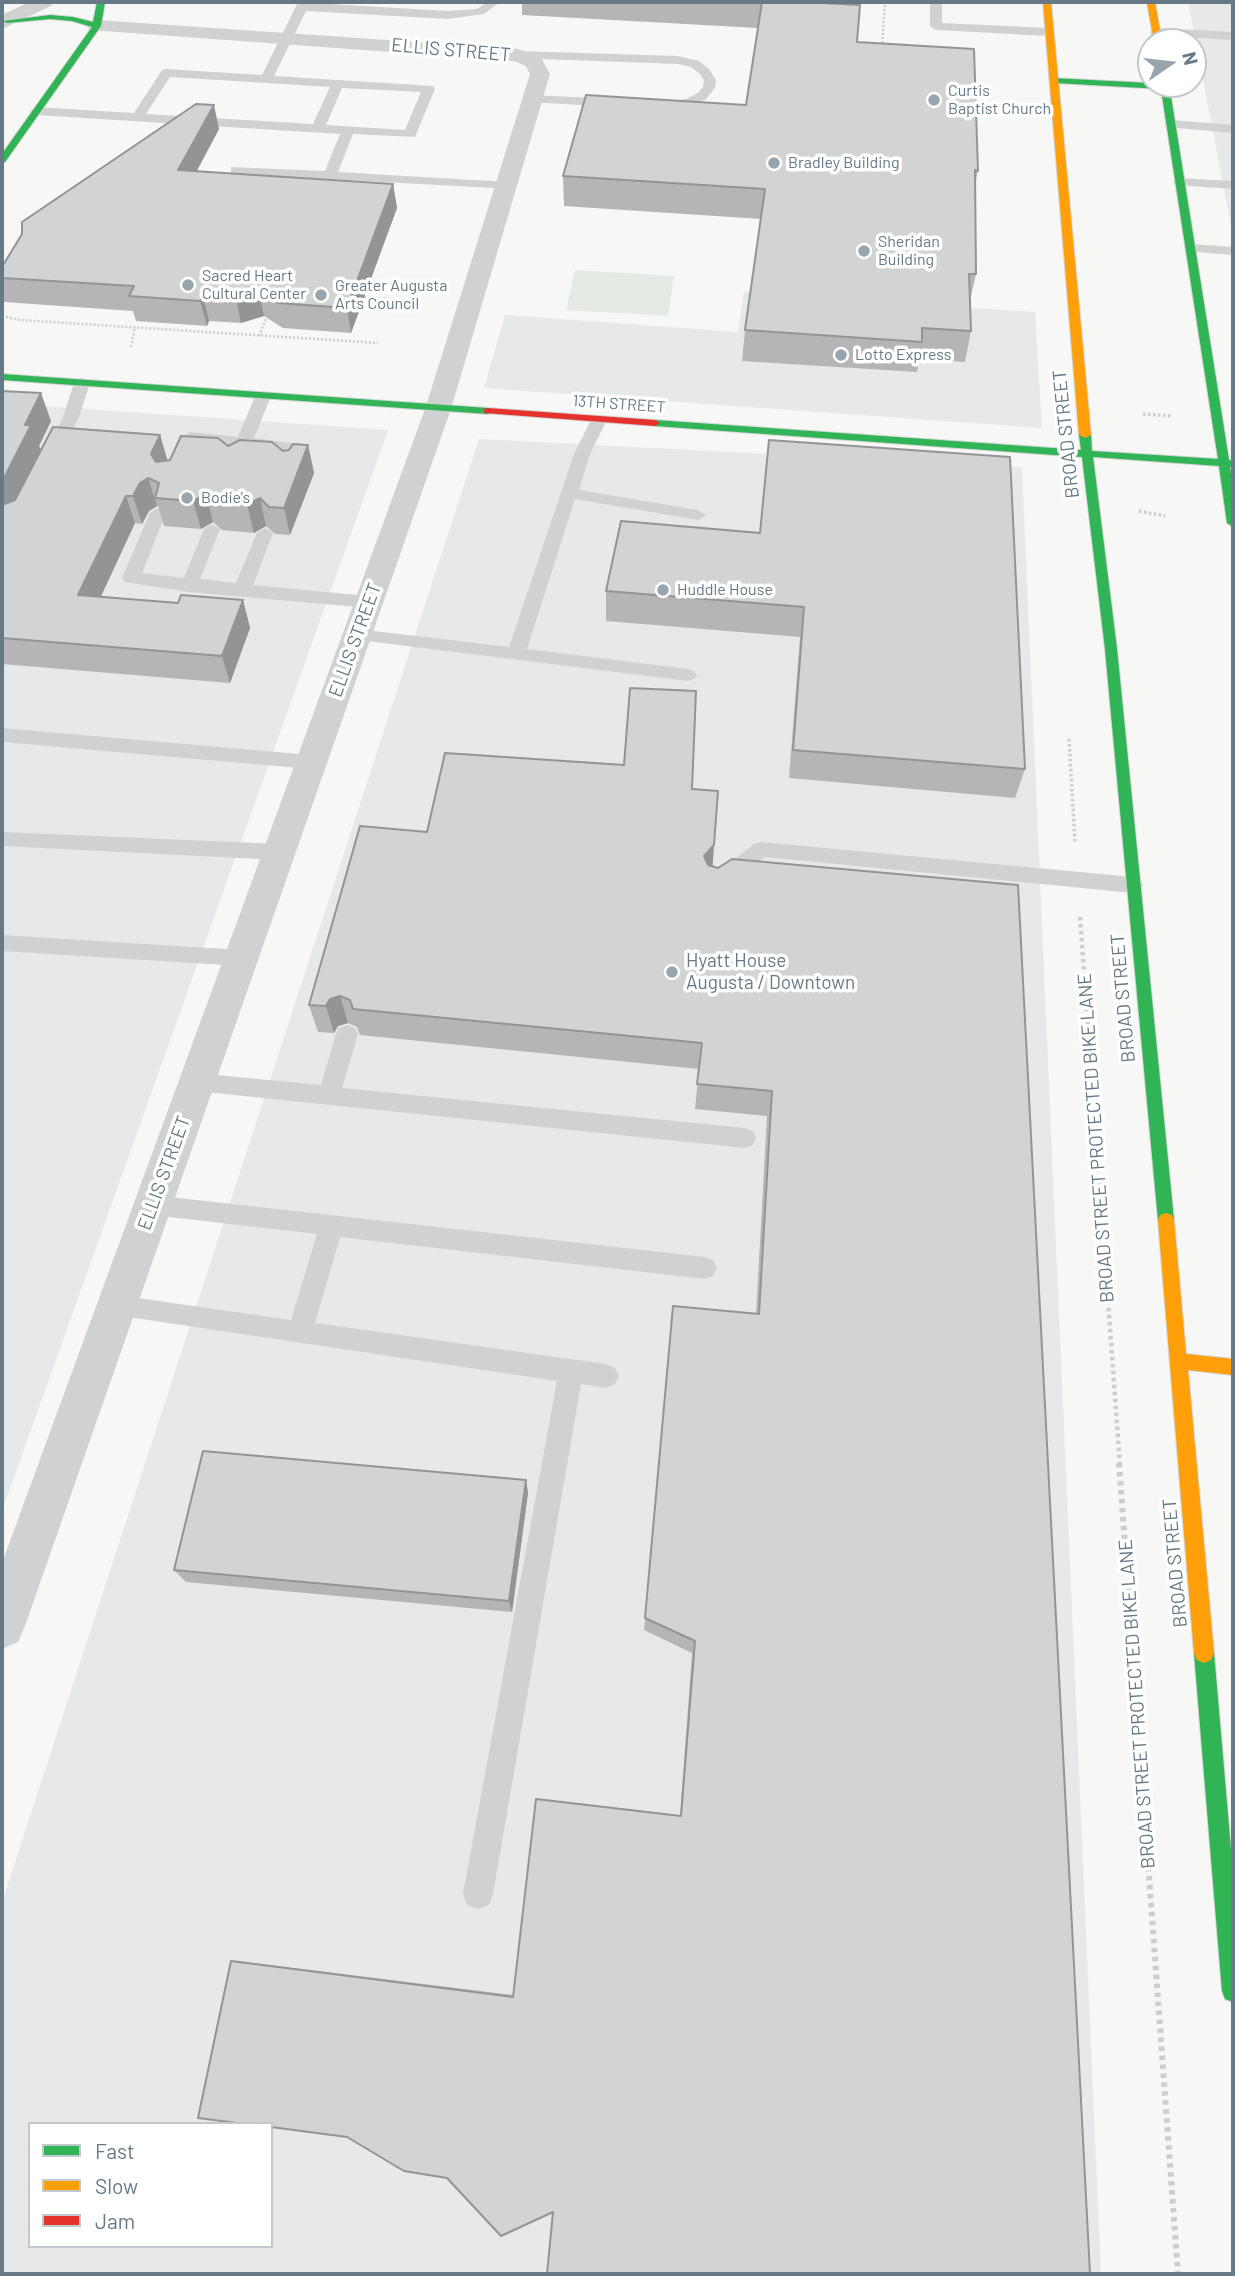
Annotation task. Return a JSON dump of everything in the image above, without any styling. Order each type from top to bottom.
[{"type":"main road","name":"BROAD STREET","points":[[1047,2],[1087,453],[1111,649],[1179,1361],[1233,1991]]},
{"type":"main road","points":[[1151,2],[1155,28]]},
{"type":"main road","points":[[4,22],[50,17],[73,19],[99,14]]},
{"type":"main road","points":[[2,160],[99,14]]},
{"type":"main road","points":[[1055,80],[1137,84]]},
{"type":"main road","points":[[1167,98],[1229,464],[1233,523]]},
{"type":"main road","name":"13TH STREET","points":[[2,377],[1229,464]]},
{"type":"main road","points":[[1179,1361],[1233,1367]]},
{"type":"street","points":[[4,22],[44,2]]},
{"type":"street","name":"ELLIS STREET","points":[[2,1626],[438,409],[540,74],[534,62],[518,55],[287,38],[99,14]]},
{"type":"lane","points":[[266,79],[303,4],[398,7],[464,15],[480,12],[494,2]]},
{"type":"lane","points":[[936,2],[936,26],[1049,32]]},
{"type":"lane","points":[[1207,36],[1233,36]]},
{"type":"lane","points":[[518,55],[678,60],[695,64],[710,80],[709,88],[690,103],[671,106],[643,104]]},
{"type":"lane","points":[[36,111],[410,134],[429,89],[166,73],[138,117]]},
{"type":"lane","points":[[318,128],[338,84]]},
{"type":"lane","points":[[533,99],[629,104]]},
{"type":"lane","points":[[1171,124],[1233,129]]},
{"type":"lane","points":[[330,176],[348,130]]},
{"type":"lane","points":[[236,170],[507,186]]},
{"type":"lane","points":[[1180,182],[1233,185]]},
{"type":"lane","points":[[1191,248],[1233,251]]},
{"type":"lane","points":[[48,464],[71,417],[82,383]]},
{"type":"lane","points":[[236,467],[263,396]]},
{"type":"lane","points":[[516,654],[582,454],[599,420]]},
{"type":"lane","points":[[184,448],[189,437],[299,448],[289,471]]},
{"type":"lane","points":[[569,493],[698,515]]},
{"type":"lane","points":[[158,513],[131,578],[188,586],[368,602]]},
{"type":"lane","points":[[188,586],[212,529]]},
{"type":"lane","points":[[242,590],[265,533]]},
{"type":"lane","points":[[357,635],[688,675]]},
{"type":"lane","points":[[2,735],[311,762]]},
{"type":"lane","points":[[2,839],[279,852]]},
{"type":"lane","points":[[715,886],[761,849],[1133,885]]},
{"type":"lane","points":[[2,943],[241,958]]},
{"type":"lane","points":[[329,1094],[347,1034]]},
{"type":"lane","points":[[196,1082],[745,1138]]},
{"type":"lane","points":[[152,1205],[705,1268]]},
{"type":"lane","points":[[300,1332],[332,1225]]},
{"type":"lane","points":[[117,1306],[606,1376]]},
{"type":"lane","points":[[478,1894],[571,1370]]},
{"type":"path","points":[[882,48],[885,2]]},
{"type":"path","points":[[356,297],[394,299]]},
{"type":"path","points":[[259,335],[270,308]]},
{"type":"path","points":[[2,316],[20,320],[378,344]]},
{"type":"path","points":[[129,353],[135,327]]},
{"type":"path","points":[[304,338],[308,330]]},
{"type":"path","points":[[1143,414],[1176,416]]},
{"type":"path","points":[[1139,511],[1165,516]]},
{"type":"path","name":"BROAD STREET PROTECTED BIKE LANE","points":[[1068,727],[1178,2274]]},
{"type":"shaded area","points":[[1188,2],[1233,2],[1233,235],[1207,98],[1207,28],[1193,28]]},
{"type":"shaded area","points":[[575,270],[674,276],[668,316],[566,310]]},
{"type":"shaded area","points":[[744,292],[1035,312],[1042,428],[484,388],[505,315],[738,332]]},
{"type":"shaded area","points":[[2,403],[388,430],[2,1511]]},
{"type":"shaded area","points":[[479,439],[1022,467],[1101,2274],[2,2274],[2,1902]]},
{"type":"building","points":[[762,2],[860,5],[857,42],[974,49],[978,171],[975,170],[976,274],[969,274],[971,331],[922,328],[922,342],[745,330],[765,189],[563,176],[586,95],[746,105]]},
{"type":"building","points":[[196,104],[214,105],[178,170],[393,184],[347,308],[278,303],[259,291],[236,298],[203,296],[200,301],[129,296],[134,286],[2,278],[2,267],[22,234],[22,222]]},
{"type":"building","points":[[2,391],[41,393],[25,425],[31,425],[2,482]]},
{"type":"building","points":[[53,427],[160,435],[151,454],[156,462],[170,460],[181,436],[218,438],[228,446],[240,440],[272,442],[283,451],[289,450],[293,444],[308,445],[284,508],[269,507],[260,498],[247,505],[215,503],[206,494],[193,501],[155,498],[159,483],[148,478],[140,483],[133,496],[126,496],[78,595],[178,603],[181,595],[243,600],[222,656],[2,638],[2,505],[15,500]]},
{"type":"building","points":[[769,440],[1010,457],[1025,769],[793,750],[804,607],[606,591],[621,521],[760,533]]},
{"type":"building","points":[[630,688],[696,691],[692,789],[718,791],[714,845],[704,856],[708,865],[718,868],[732,859],[1018,885],[1090,2274],[547,2274],[553,2212],[501,2236],[447,2178],[404,2171],[347,2137],[273,2127],[273,2122],[229,2122],[198,2118],[231,1961],[513,1997],[536,1799],[681,1816],[695,1641],[645,1618],[673,1306],[759,1314],[772,1091],[697,1084],[702,1043],[353,1009],[350,1000],[340,996],[330,999],[326,1006],[309,1005],[360,826],[427,832],[445,753],[624,765]]},
{"type":"building","points":[[203,1451],[526,1480],[509,1601],[174,1570]]},
{"type":"traffic: fast","points":[[2,160],[97,26],[101,2]]},
{"type":"traffic: fast","points":[[7,21],[50,17],[73,19],[97,26]]},
{"type":"traffic: fast","points":[[1055,80],[1137,85]]},
{"type":"traffic: fast","points":[[1167,98],[1233,523]]},
{"type":"traffic: fast","points":[[2,377],[488,411]]},
{"type":"traffic: fast","points":[[655,423],[1233,464]]},
{"type":"traffic: fast","points":[[1085,435],[1111,649],[1166,1220]]},
{"type":"traffic: fast","points":[[1204,1653],[1233,1991]]},
{"type":"traffic: slow","points":[[1047,2],[1085,435]]},
{"type":"traffic: slow","points":[[1151,2],[1156,28]]},
{"type":"traffic: slow","points":[[1166,1220],[1204,1653]]},
{"type":"traffic: slow","points":[[1179,1361],[1233,1367]]},
{"type":"traffic: jam","points":[[488,411],[655,423]]},
{"type":"place","name":"Curtis Baptist Church","points":[[934,100]]},
{"type":"place","name":"Bradley Building","points":[[774,163]]},
{"type":"place","name":"Sheridan Building","points":[[864,251]]},
{"type":"place","name":"Sacred Heart Cultural Center","points":[[188,285]]},
{"type":"place","name":"Greater Augusta Arts Council","points":[[321,295]]},
{"type":"place","name":"Lotto Express","points":[[841,355]]},
{"type":"place","name":"Bodie's","points":[[187,498]]},
{"type":"place","name":"Huddle House","points":[[663,590]]},
{"type":"place","name":"Hyatt House Augusta / Downtown","points":[[672,972]]}]
